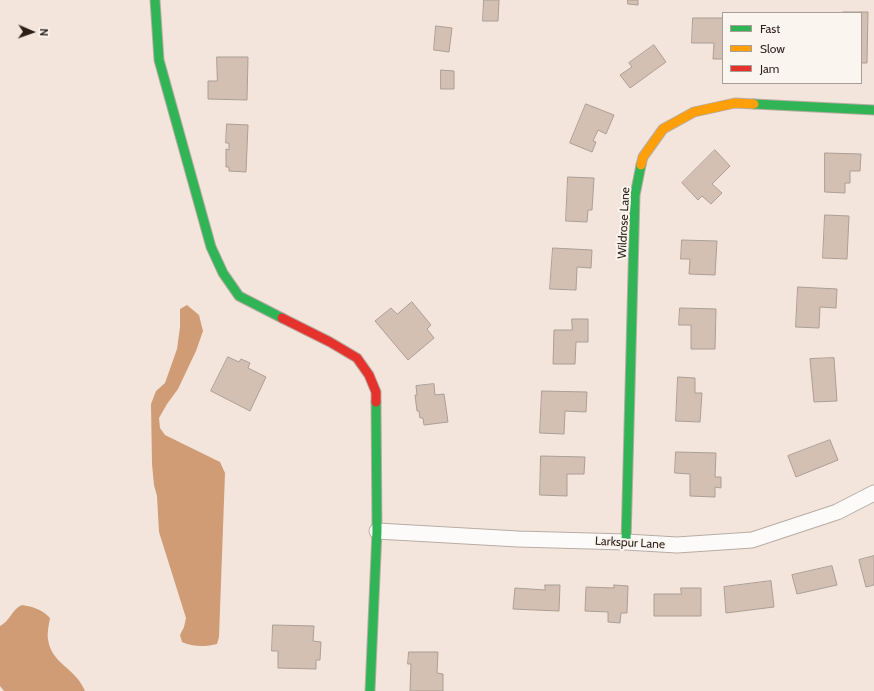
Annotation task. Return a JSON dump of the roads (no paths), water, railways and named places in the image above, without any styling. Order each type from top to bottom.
[{"type":"street","points":[[155,0],[158,60],[211,247],[223,273],[239,296],[330,342],[357,358],[369,375],[376,392],[377,531],[370,691]]},
{"type":"street","name":"Wildrose Lane","points":[[626,542],[635,195],[643,157],[663,129],[694,112],[735,103],[874,110]]},
{"type":"street","name":"Larkspur Lane","points":[[377,531],[518,539],[677,545],[752,540],[837,512],[874,493]]}]
